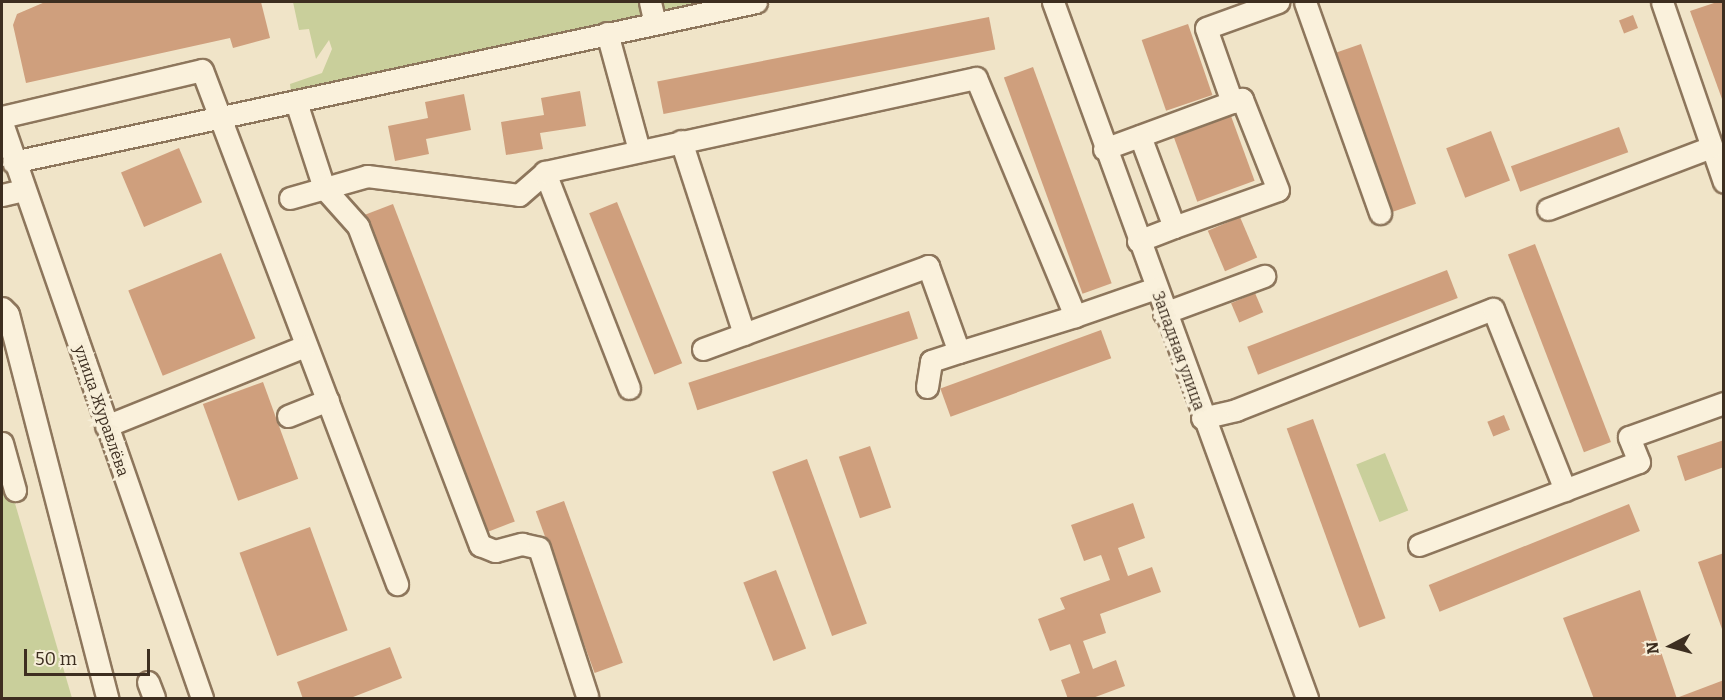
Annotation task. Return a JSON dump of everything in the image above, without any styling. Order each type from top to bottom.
[{"type":"street","points":[[650,2],[655,23]]},
{"type":"street","points":[[13,162],[756,2]]},
{"type":"street","name":"Западная улица","points":[[1053,2],[1202,418],[1307,699]]},
{"type":"street","points":[[1232,102],[1206,28],[1278,2]]},
{"type":"street","points":[[1305,2],[1380,213]]},
{"type":"street","points":[[1662,2],[1724,182]]},
{"type":"street","points":[[607,33],[639,150]]},
{"type":"street","points":[[2,117],[202,70],[304,346],[328,400],[397,584]]},
{"type":"street","points":[[290,198],[367,176],[519,195],[545,172],[976,78],[1075,315]]},
{"type":"street","points":[[1104,149],[1242,99],[1278,190],[1138,241]]},
{"type":"street","points":[[296,102],[324,188],[358,226],[480,545],[495,551],[522,544],[538,548],[587,696]]},
{"type":"street","name":"улица Журавлёва","points":[[2,123],[13,162],[202,699]]},
{"type":"street","points":[[1140,136],[1174,227]]},
{"type":"street","points":[[681,141],[744,334]]},
{"type":"street","points":[[1548,209],[1712,147]]},
{"type":"street","points":[[545,172],[629,388]]},
{"type":"street","points":[[2,195],[23,190]]},
{"type":"street","points":[[703,349],[928,267],[958,352]]},
{"type":"street","points":[[1164,313],[1264,276]]},
{"type":"street","points":[[927,387],[931,362],[1156,288]]},
{"type":"street","points":[[2,308],[8,314],[107,699]]},
{"type":"street","points":[[1202,418],[1236,410],[1493,309],[1565,490]]},
{"type":"street","points":[[106,426],[304,346]]},
{"type":"street","points":[[288,416],[328,400]]},
{"type":"street","points":[[1419,545],[1639,462],[1629,437],[1724,403]]},
{"type":"street","points":[[2,443],[15,490]]},
{"type":"green space","points":[[293,2],[738,2],[291,92],[290,84],[322,73],[332,49],[329,40],[316,59],[309,29],[299,30]]},
{"type":"green space","points":[[1385,453],[1408,510],[1379,522],[1356,465]]},
{"type":"green space","points":[[2,459],[72,698],[2,698]]},
{"type":"building","points":[[45,2],[261,2],[270,38],[233,48],[230,38],[26,83],[13,25],[17,14]]},
{"type":"building","points":[[1724,2],[1722,99],[1690,11]]},
{"type":"building","points":[[1633,15],[1638,28],[1624,33],[1619,20]]},
{"type":"building","points":[[989,17],[995,49],[664,114],[657,81]]},
{"type":"building","points":[[1188,24],[1212,95],[1166,111],[1142,40]]},
{"type":"building","points":[[1361,44],[1416,204],[1391,212],[1336,52]]},
{"type":"building","points":[[1033,67],[1112,283],[1083,294],[1004,78]]},
{"type":"building","points":[[580,91],[586,126],[540,133],[543,149],[506,155],[501,122],[544,115],[541,98]]},
{"type":"building","points":[[464,94],[471,130],[426,139],[429,154],[395,161],[388,126],[428,118],[425,102]]},
{"type":"building","points":[[1231,116],[1255,181],[1197,202],[1174,137]]},
{"type":"building","points":[[1619,127],[1628,152],[1520,192],[1511,166]]},
{"type":"building","points":[[1491,131],[1510,180],[1465,198],[1446,148]]},
{"type":"building","points":[[179,148],[202,202],[144,227],[121,173]]},
{"type":"building","points":[[617,202],[682,363],[654,375],[589,213]]},
{"type":"building","points":[[393,204],[515,521],[487,532],[365,215]]},
{"type":"building","points":[[1240,217],[1257,258],[1225,271],[1208,231]]},
{"type":"building","points":[[1535,244],[1611,442],[1584,452],[1508,254]]},
{"type":"building","points":[[221,253],[255,338],[163,376],[128,290]]},
{"type":"building","points":[[1447,270],[1458,298],[1258,375],[1247,347]]},
{"type":"building","points":[[1255,293],[1263,312],[1239,322],[1231,303]]},
{"type":"building","points":[[909,311],[918,339],[697,410],[688,383]]},
{"type":"building","points":[[1101,330],[1111,358],[951,417],[940,388]]},
{"type":"building","points":[[263,382],[298,479],[238,501],[203,404]]},
{"type":"building","points":[[1504,415],[1510,430],[1493,437],[1487,422]]},
{"type":"building","points":[[1313,419],[1386,618],[1359,628],[1287,429]]},
{"type":"building","points":[[1724,440],[1724,467],[1685,481],[1677,456]]},
{"type":"building","points":[[870,446],[891,507],[860,518],[839,457]]},
{"type":"building","points":[[807,459],[867,623],[832,636],[772,472]]},
{"type":"building","points":[[564,501],[623,663],[595,673],[536,511]]},
{"type":"building","points":[[1133,503],[1145,538],[1118,548],[1128,576],[1152,567],[1161,592],[1100,614],[1106,633],[1083,641],[1093,669],[1116,660],[1125,686],[1090,699],[1068,699],[1061,680],[1080,673],[1070,644],[1050,651],[1038,619],[1065,609],[1060,598],[1110,580],[1101,555],[1084,561],[1071,525]]},
{"type":"building","points":[[1629,504],[1640,531],[1440,612],[1429,585]]},
{"type":"building","points":[[310,527],[348,630],[277,656],[240,553]]},
{"type":"building","points":[[1724,553],[1724,628],[1722,629],[1698,562]]},
{"type":"building","points":[[776,570],[806,648],[773,661],[743,583]]},
{"type":"building","points":[[1640,590],[1677,699],[1594,699],[1563,618]]},
{"type":"building","points":[[390,647],[402,678],[348,699],[303,699],[297,682]]},
{"type":"building","points":[[1724,680],[1724,699],[1679,699],[1679,697]]}]
